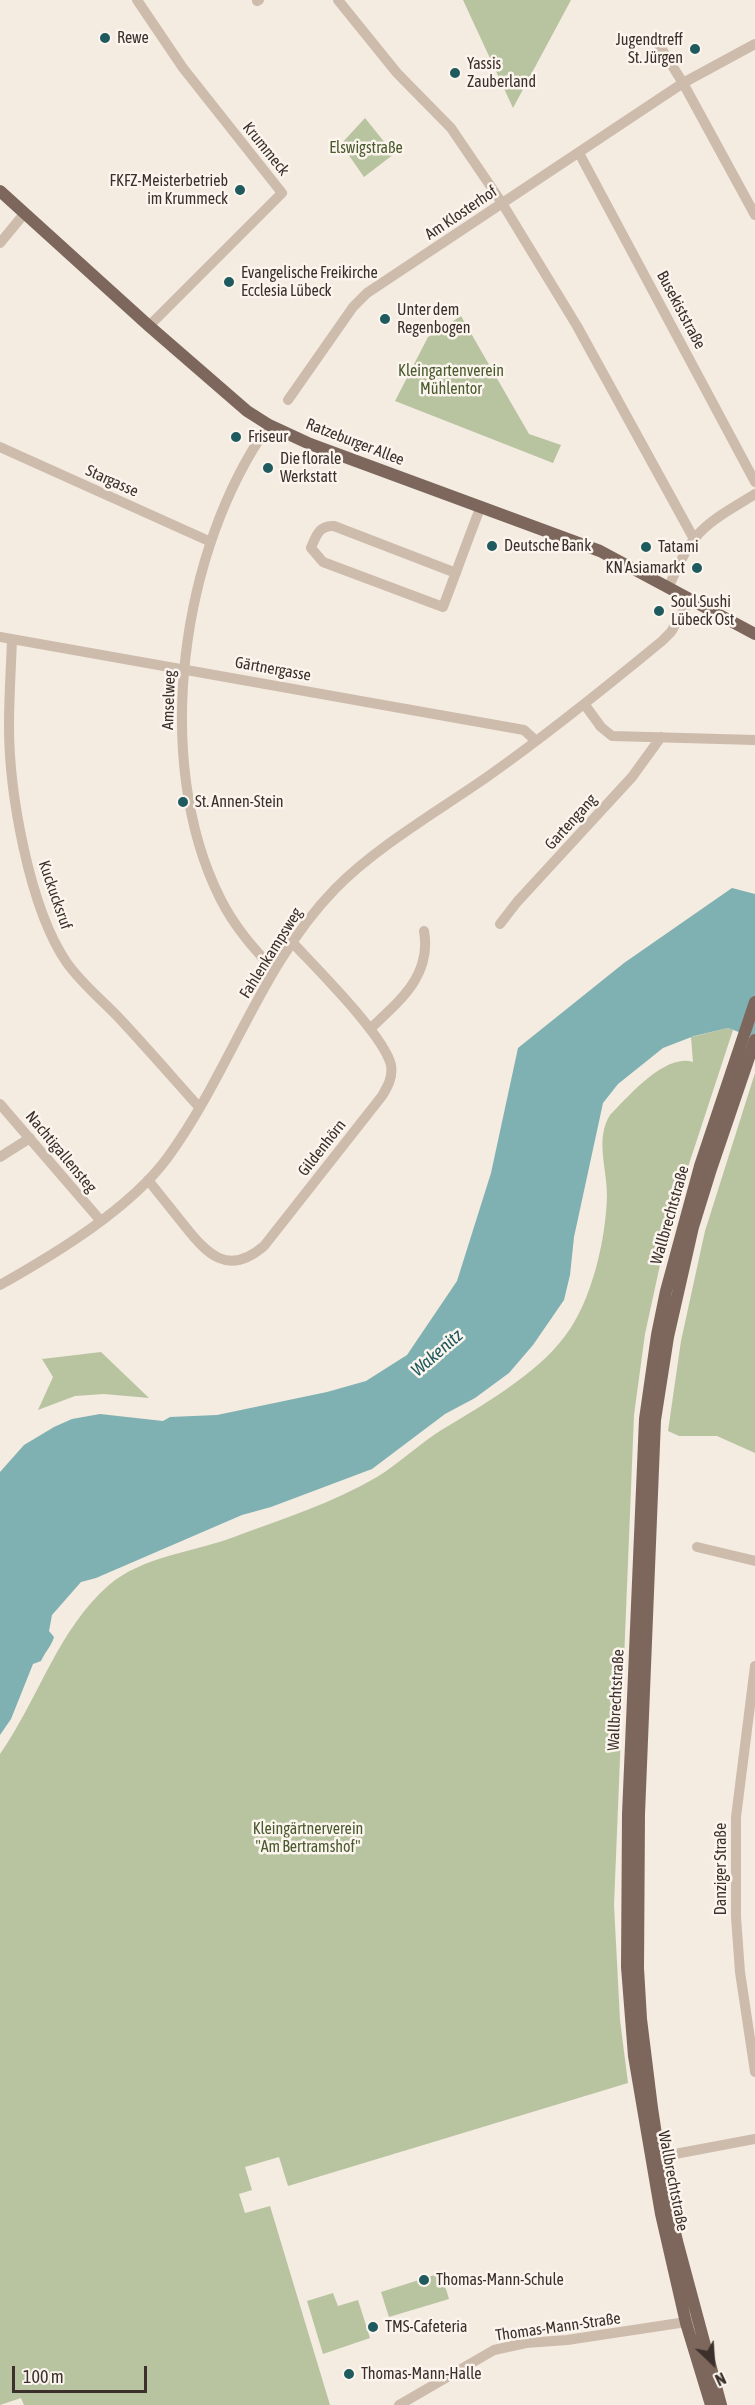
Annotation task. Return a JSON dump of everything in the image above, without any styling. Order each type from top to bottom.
[{"type":"main road","name":"Ratzeburger Allee","points":[[0,191],[149,326],[247,411],[269,425],[310,444],[600,551],[755,634]]},
{"type":"main road","name":"Wallbrechtstraße","points":[[721,2405],[692,2322],[659,2157],[641,2019],[637,1912],[639,1814],[655,1420],[677,1293],[755,1002]]},
{"type":"main road","name":"Wallbrechtstraße","points":[[711,2405],[654,2177],[634,2056],[627,1967],[628,1814],[645,1419],[666,1291],[700,1166],[755,1040]]},
{"type":"street","name":"Krummeck","points":[[137,0],[183,68],[282,193],[149,326]]},
{"type":"street","points":[[338,0],[397,73],[451,128],[502,203],[577,326],[694,539]]},
{"type":"street","points":[[656,40],[684,83],[755,215]]},
{"type":"street","name":"Am Klosterhof","points":[[288,400],[359,300],[684,83],[755,44]]},
{"type":"street","name":"Busekiststraße","points":[[579,153],[755,482]]},
{"type":"street","points":[[0,243],[24,214]]},
{"type":"street","name":"Amselweg","points":[[269,425],[252,450],[226,498],[211,542],[194,599],[184,669],[181,711],[188,792],[203,854],[220,897],[232,919],[252,947],[274,970]]},
{"type":"street","name":"Stargasse","points":[[0,447],[211,542]]},
{"type":"street","points":[[668,588],[694,539],[711,522],[755,494]]},
{"type":"street","points":[[456,573],[334,526],[327,526],[320,530],[312,548],[323,562],[443,607],[456,573],[480,506]]},
{"type":"street","name":"Fahlenkampsweg","points":[[0,1285],[40,1262],[99,1220],[148,1180],[166,1159],[199,1107],[274,970],[315,911],[336,887],[585,705],[671,632],[690,600]]},
{"type":"street","name":"Gärtnergasse","points":[[0,637],[524,730],[536,741]]},
{"type":"street","name":"Kuckucksruf","points":[[12,639],[9,725],[11,767],[24,847],[39,902],[56,942],[78,978],[118,1018],[199,1107]]},
{"type":"street","points":[[585,705],[601,727],[612,736],[755,740]]},
{"type":"street","name":"Gartengang","points":[[500,924],[632,777],[661,737]]},
{"type":"street","points":[[370,1029],[404,996],[417,978],[427,945],[424,931]]},
{"type":"street","name":"Gildenhörn","points":[[148,1180],[207,1252],[224,1260],[237,1260],[256,1253],[283,1224],[391,1082],[392,1068],[386,1052],[370,1029],[292,942]]},
{"type":"street","name":"Nachtigallensteg","points":[[0,1104],[99,1220]]},
{"type":"street","points":[[0,1156],[30,1138]]},
{"type":"street","points":[[698,1547],[755,1561]]},
{"type":"street","name":"Danziger Straße","points":[[755,1666],[736,1817],[736,1917],[740,1972],[755,2072]]},
{"type":"street","points":[[659,2157],[755,2139]]},
{"type":"street","name":"Thomas-Mann-Straße","points":[[399,2405],[494,2350],[526,2343],[692,2322]]},
{"type":"green space","points":[[463,0],[571,0],[513,108]]},
{"type":"green space","name":"Elswigstraße","points":[[365,118],[394,154],[364,177],[341,144]]},
{"type":"green space","name":"Kleingartenverein Mühlentor","points":[[461,316],[529,434],[561,445],[553,463],[395,401],[428,337]]},
{"type":"green space","name":"Kleingärtnerverein \"Am Bertramshof\"","points":[[728,1028],[733,1030],[668,1228],[645,1334],[634,1415],[614,1905],[620,2020],[628,2083],[288,2186],[279,2157],[245,2167],[252,2190],[239,2194],[245,2213],[270,2206],[330,2405],[24,2405],[21,2398],[0,2405],[0,1754],[76,1622],[91,1603],[122,1575],[153,1561],[234,1537],[343,1495],[377,1477],[435,1435],[508,1388],[540,1363],[575,1322],[596,1269],[604,1231],[607,1195],[602,1144],[610,1115],[659,1070],[682,1061],[693,1062],[691,1037]]},
{"type":"green space","points":[[755,1073],[755,1453],[717,1436],[679,1436],[668,1431],[681,1341],[705,1231]]},
{"type":"green space","points":[[101,1352],[149,1398],[104,1394],[75,1396],[38,1410],[53,1377],[42,1359]]},
{"type":"green space","points":[[441,2273],[449,2299],[389,2317],[381,2292]]},
{"type":"green space","points":[[333,2293],[338,2306],[358,2300],[370,2338],[323,2354],[307,2301]]},
{"type":"water","name":"Wakenitz","points":[[732,888],[755,894],[755,1038],[728,1028],[694,1036],[663,1048],[618,1084],[603,1103],[574,1237],[570,1275],[564,1300],[533,1345],[509,1373],[475,1398],[445,1414],[372,1469],[271,1507],[242,1515],[96,1578],[81,1582],[52,1615],[49,1631],[54,1637],[53,1640],[41,1661],[33,1664],[11,1719],[0,1735],[0,1472],[24,1445],[72,1419],[100,1414],[163,1421],[170,1417],[217,1415],[327,1392],[366,1381],[407,1355],[457,1281],[491,1173],[518,1048],[624,963]]},
{"type":"place","name":"Rewe","points":[[105,38]]},
{"type":"place","name":"Jugendtreff St. Jürgen","points":[[695,49]]},
{"type":"place","name":"Yassis Zauberland","points":[[455,73]]},
{"type":"place","name":"FKFZ-Meisterbetrieb im Krummeck","points":[[240,190]]},
{"type":"place","name":"Evangelische Freikirche Ecclesia Lübeck","points":[[229,282]]},
{"type":"place","name":"Unter dem Regenbogen","points":[[385,319]]},
{"type":"place","name":"Friseur","points":[[236,437]]},
{"type":"place","name":"Die florale Werkstatt","points":[[268,468]]},
{"type":"place","name":"Deutsche Bank","points":[[492,546]]},
{"type":"place","name":"Tatami","points":[[646,547]]},
{"type":"place","name":"KN Asiamarkt","points":[[697,568]]},
{"type":"place","name":"Soul Sushi Lübeck Ost","points":[[659,611]]},
{"type":"place","name":"St. Annen-Stein","points":[[183,802]]},
{"type":"place","name":"Thomas-Mann-Schule","points":[[424,2280]]},
{"type":"place","name":"TMS-Cafeteria","points":[[373,2327]]},
{"type":"place","name":"Thomas-Mann-Halle","points":[[349,2374]]}]
